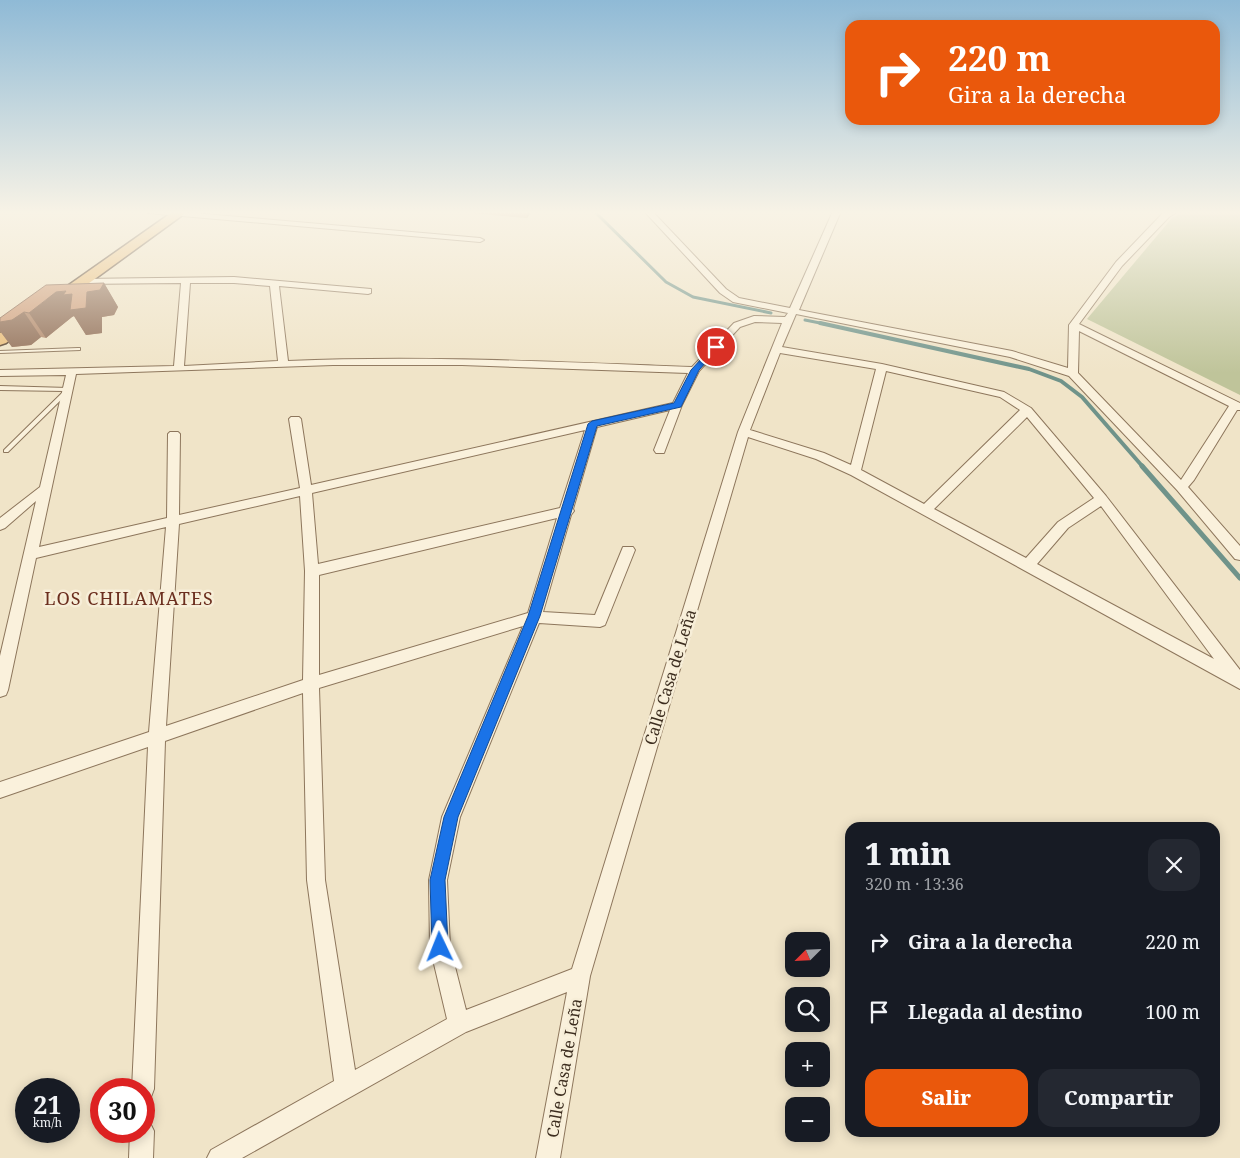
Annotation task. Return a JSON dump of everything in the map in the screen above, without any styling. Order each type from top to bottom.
[{"type":"highway","points":[[0,330],[94,265]]},
{"type":"highway","points":[[0,340],[103,265]]},
{"type":"street","points":[[699,265],[723,291],[736,300],[790,315],[1012,354],[1050,365],[1072,374],[1181,487],[1240,555]]},
{"type":"street","name":"Calle Casa de Leña","points":[[548,1158],[580,976],[744,432],[776,349],[813,265]]},
{"type":"street","points":[[1072,374],[1074,325],[1118,265]]},
{"type":"street","points":[[180,369],[186,280]]},
{"type":"street","points":[[81,282],[234,280],[368,291]]},
{"type":"street","points":[[274,282],[283,364]]},
{"type":"street","points":[[660,450],[678,405],[695,370],[737,325],[754,319],[790,315]]},
{"type":"street","points":[[1074,325],[1237,405],[1190,477],[1181,487]]},
{"type":"street","points":[[776,349],[882,367],[1004,395],[1027,410],[1102,499],[1238,681]]},
{"type":"street","points":[[0,372],[180,369],[333,362],[462,362],[695,370]]},
{"type":"street","points":[[855,472],[882,367]]},
{"type":"street","points":[[0,690],[72,370]]},
{"type":"street","points":[[31,554],[678,405]]},
{"type":"street","points":[[925,511],[1027,410]]},
{"type":"street","points":[[295,419],[306,490],[312,571],[311,684],[316,880],[346,1086]]},
{"type":"street","points":[[459,1024],[440,947],[438,880],[451,817],[534,616],[568,511],[592,424]]},
{"type":"street","points":[[744,432],[820,456],[855,472],[1238,681]]},
{"type":"street","points":[[143,1078],[157,736],[173,521],[174,434]]},
{"type":"street","points":[[0,525],[16,510],[46,488]]},
{"type":"street","points":[[1027,566],[1063,525],[1102,499]]},
{"type":"street","points":[[312,571],[568,511]]},
{"type":"street","points":[[0,790],[311,684],[534,616],[600,621],[628,550]]},
{"type":"street","points":[[219,1158],[459,1024],[580,976]]},
{"type":"street","points":[[141,1158],[142,1143]]},
{"type":"lane","points":[[0,352],[78,349]]},
{"type":"lane","points":[[0,388],[68,390]]},
{"type":"lane","points":[[6,451],[68,390]]},
{"type":"green space","points":[[1132,265],[1240,265],[1240,395],[1087,319]]},
{"type":"building","points":[[104,283],[100,290],[87,292],[86,308],[70,310],[72,294],[63,295],[66,291],[56,292],[29,313],[24,312],[12,320],[0,322],[0,318],[46,285]]},
{"type":"waterway","points":[[649,265],[666,282],[693,297],[771,313]]},
{"type":"waterway","points":[[805,320],[820,323]]},
{"type":"waterway","points":[[820,323],[825,324]]},
{"type":"waterway","points":[[820,323],[1029,369],[1061,381],[1082,397],[1143,467]]},
{"type":"waterway","points":[[1142,466],[1240,578]]},
{"type":"district","name":"LOS CHILAMATES","points":[[129,598]]},
{"type":"route","points":[[440,947],[438,880],[451,817],[534,616],[568,511],[592,424],[678,405],[695,370],[716,347]]}]
